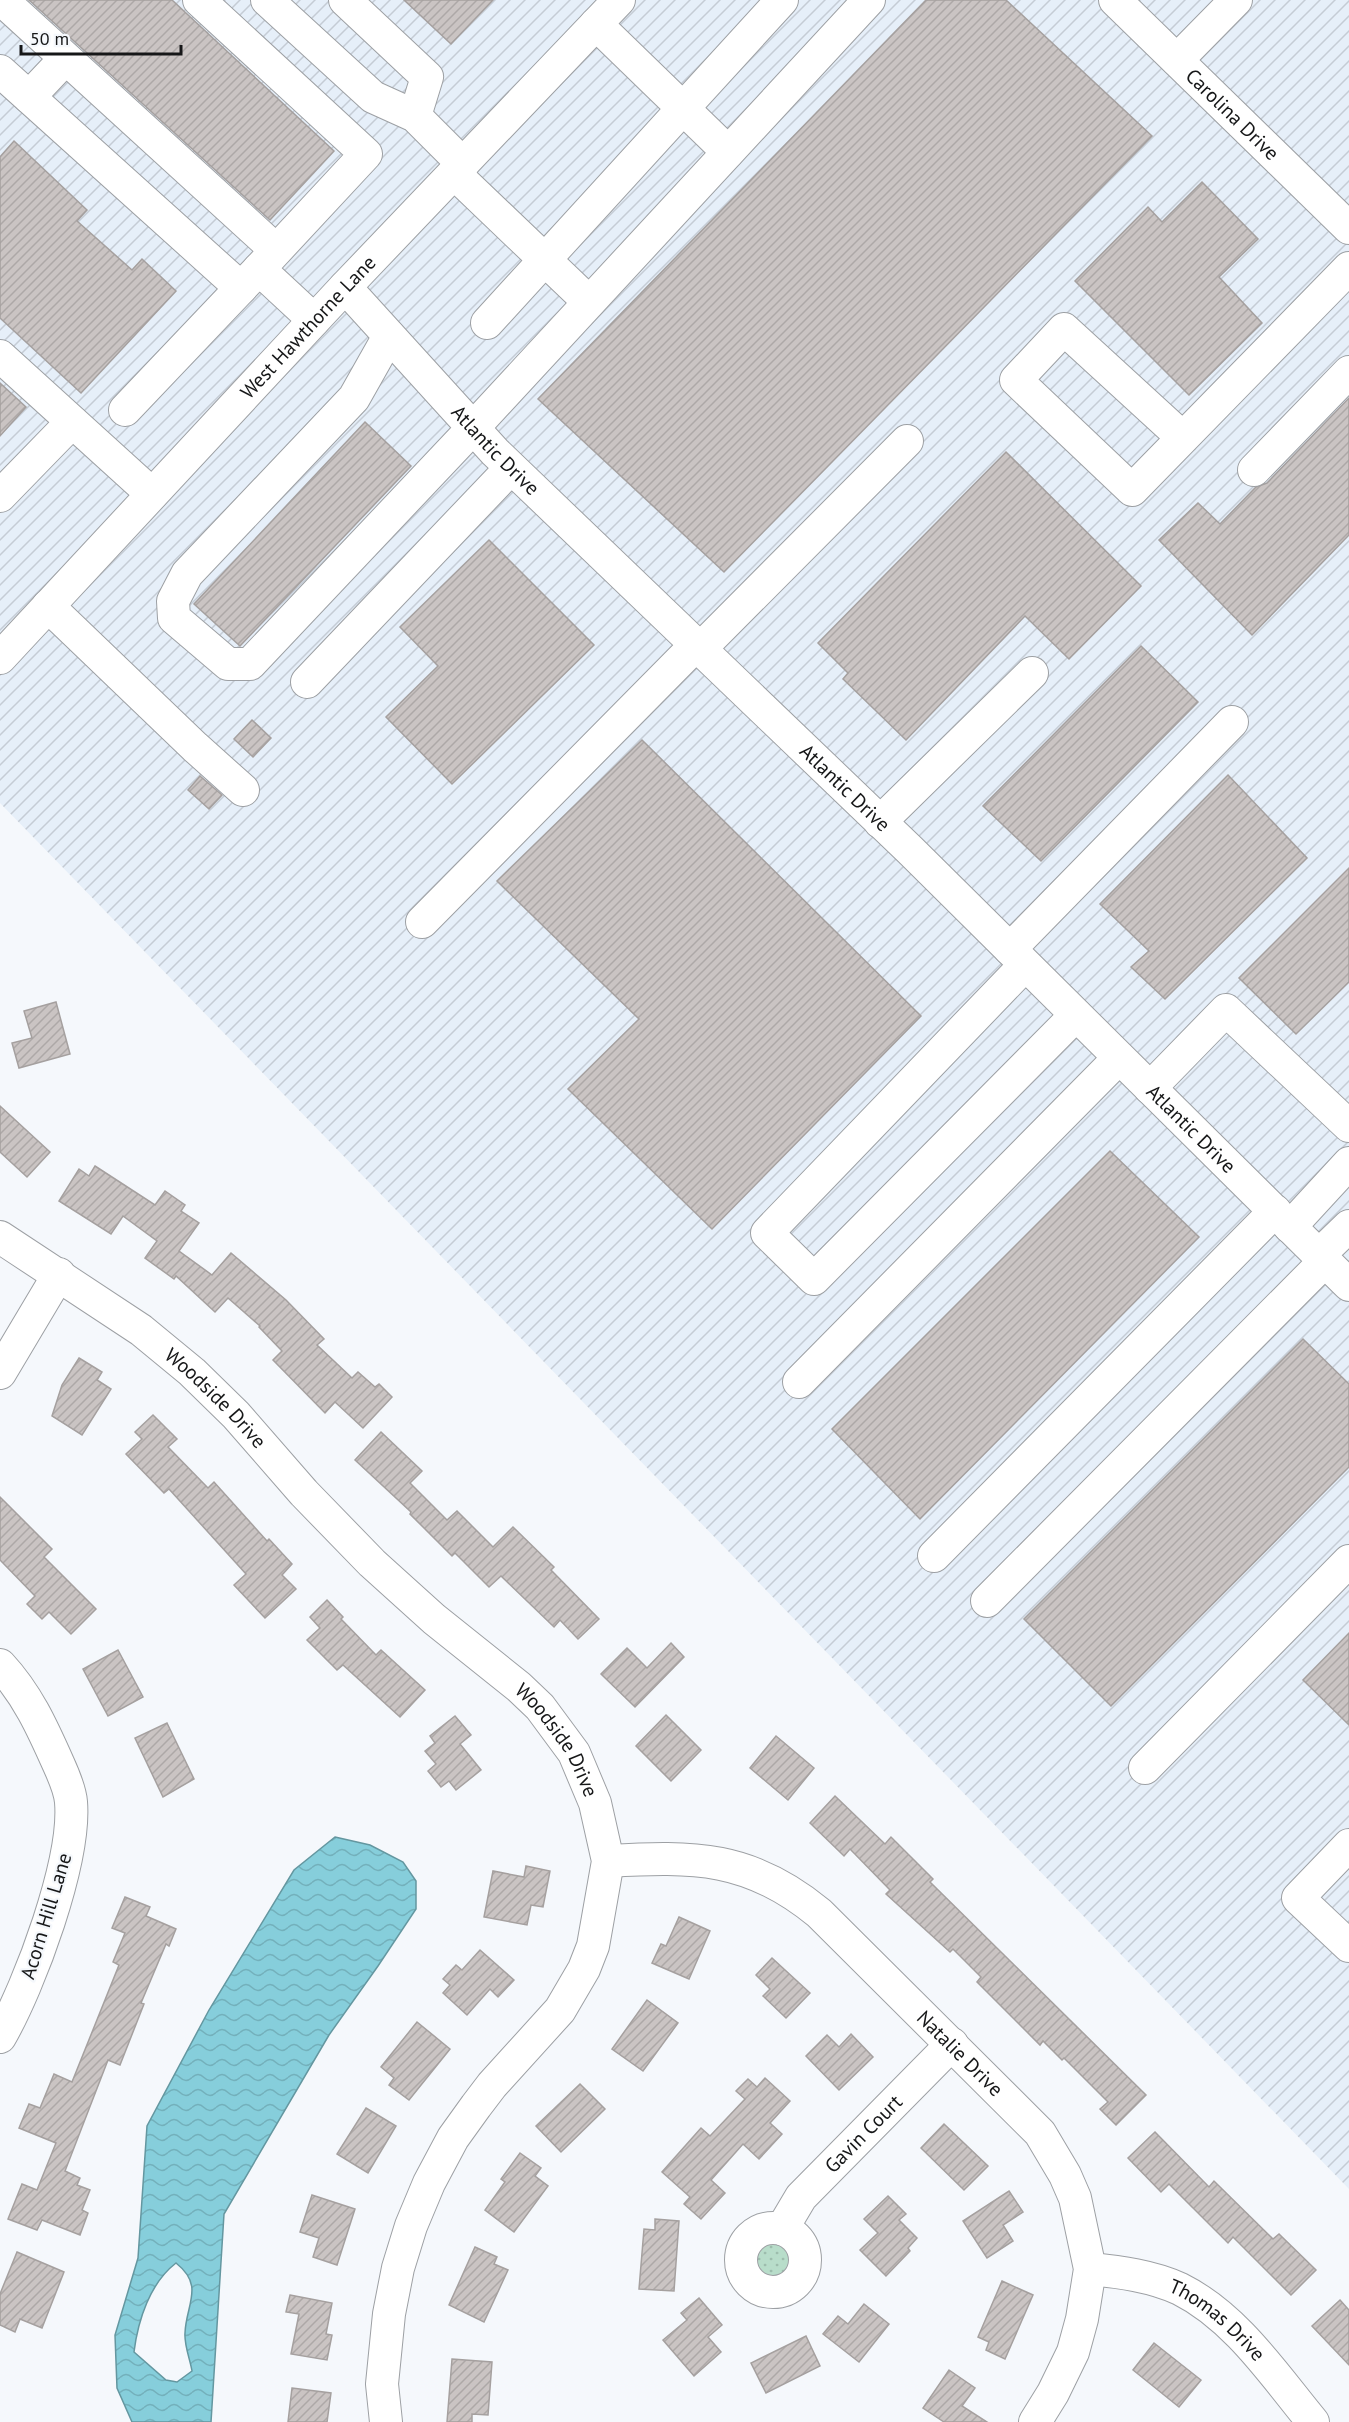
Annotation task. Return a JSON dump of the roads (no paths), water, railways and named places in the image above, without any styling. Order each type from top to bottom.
[{"type":"street","points":[[2,0],[65,59],[258,269],[314,320]]},
{"type":"street","points":[[125,410],[366,154],[199,0]]},
{"type":"street","points":[[267,0],[373,97],[415,116],[458,168],[544,260],[589,302]]},
{"type":"street","points":[[345,0],[427,77],[415,116]]},
{"type":"street","name":"West Hawthorne Lane","points":[[0,658],[345,287],[619,0]]},
{"type":"street","points":[[486,323],[782,0]]},
{"type":"street","name":"Carolina Drive","points":[[1116,0],[1349,228]]},
{"type":"street","points":[[1177,60],[1236,0]]},
{"type":"street","points":[[389,336],[354,398],[188,574],[173,601],[174,618],[228,664],[250,664],[473,428],[867,1]]},
{"type":"street","points":[[596,24],[728,152]]},
{"type":"street","points":[[29,97],[65,59]]},
{"type":"street","points":[[0,70],[29,97],[258,269]]},
{"type":"street","points":[[1182,438],[1064,329],[1016,380],[1132,490],[1349,268]]},
{"type":"street","name":"Atlantic Drive","points":[[345,287],[511,468],[880,822],[1349,1285]]},
{"type":"street","points":[[0,356],[152,494]]},
{"type":"street","points":[[1254,470],[1349,372]]},
{"type":"street","points":[[0,496],[72,422]]},
{"type":"street","points":[[422,922],[688,653],[700,649],[907,441]]},
{"type":"street","points":[[307,682],[511,468]]},
{"type":"street","points":[[48,606],[243,790]]},
{"type":"street","points":[[880,822],[1032,673]]},
{"type":"street","points":[[1076,1015],[814,1279],[767,1233],[1232,722]]},
{"type":"street","points":[[1150,1088],[1226,1010],[1349,1126]]},
{"type":"street","points":[[800,1382],[1119,1058]]},
{"type":"street","points":[[934,1556],[1282,1219],[1349,1163]]},
{"type":"street","points":[[987,1601],[1322,1258],[1349,1226]]},
{"type":"street","name":"Woodside Drive","points":[[0,1237],[141,1330],[192,1372],[236,1415],[304,1493],[372,1563],[434,1619],[519,1687],[540,1707],[574,1753],[589,1784],[608,1861],[593,1946],[572,1992],[548,2026],[492,2085],[453,2138],[429,2183],[411,2226],[398,2268],[389,2314],[382,2384],[386,2422]]},
{"type":"street","points":[[0,1372],[59,1274]]},
{"type":"street","points":[[1144,1768],[1349,1561]]},
{"type":"street","name":"Acorn Hill Lane","points":[[0,1665],[22,1690],[35,1712],[62,1773],[71,1801],[69,1842],[51,1912],[25,1985],[0,2037]]},
{"type":"street","points":[[1349,1845],[1298,1898],[1349,1946]]},
{"type":"street","name":"Natalie Drive","points":[[608,1861],[654,1858],[726,1863],[777,1882],[798,1895],[1021,2111],[1052,2151],[1075,2198],[1090,2269],[1082,2319],[1073,2352],[1035,2422]]},
{"type":"street","name":"Gavin Court","points":[[782,2229],[801,2197],[952,2044]]},
{"type":"street","name":"Thomas Drive","points":[[1090,2269],[1131,2273],[1179,2289],[1201,2301],[1234,2329],[1313,2422]]},
{"type":"water","points":[[335,1837],[370,1845],[403,1862],[416,1881],[416,1909],[329,2035],[224,2214],[211,2422],[132,2422],[117,2388],[115,2335],[138,2258],[147,2126],[209,2010],[294,1870]],"holes":[[[176,2263],[185,2271],[192,2288],[185,2338],[192,2371],[177,2382],[166,2380],[134,2352],[142,2315],[152,2292],[167,2271]]]}]
